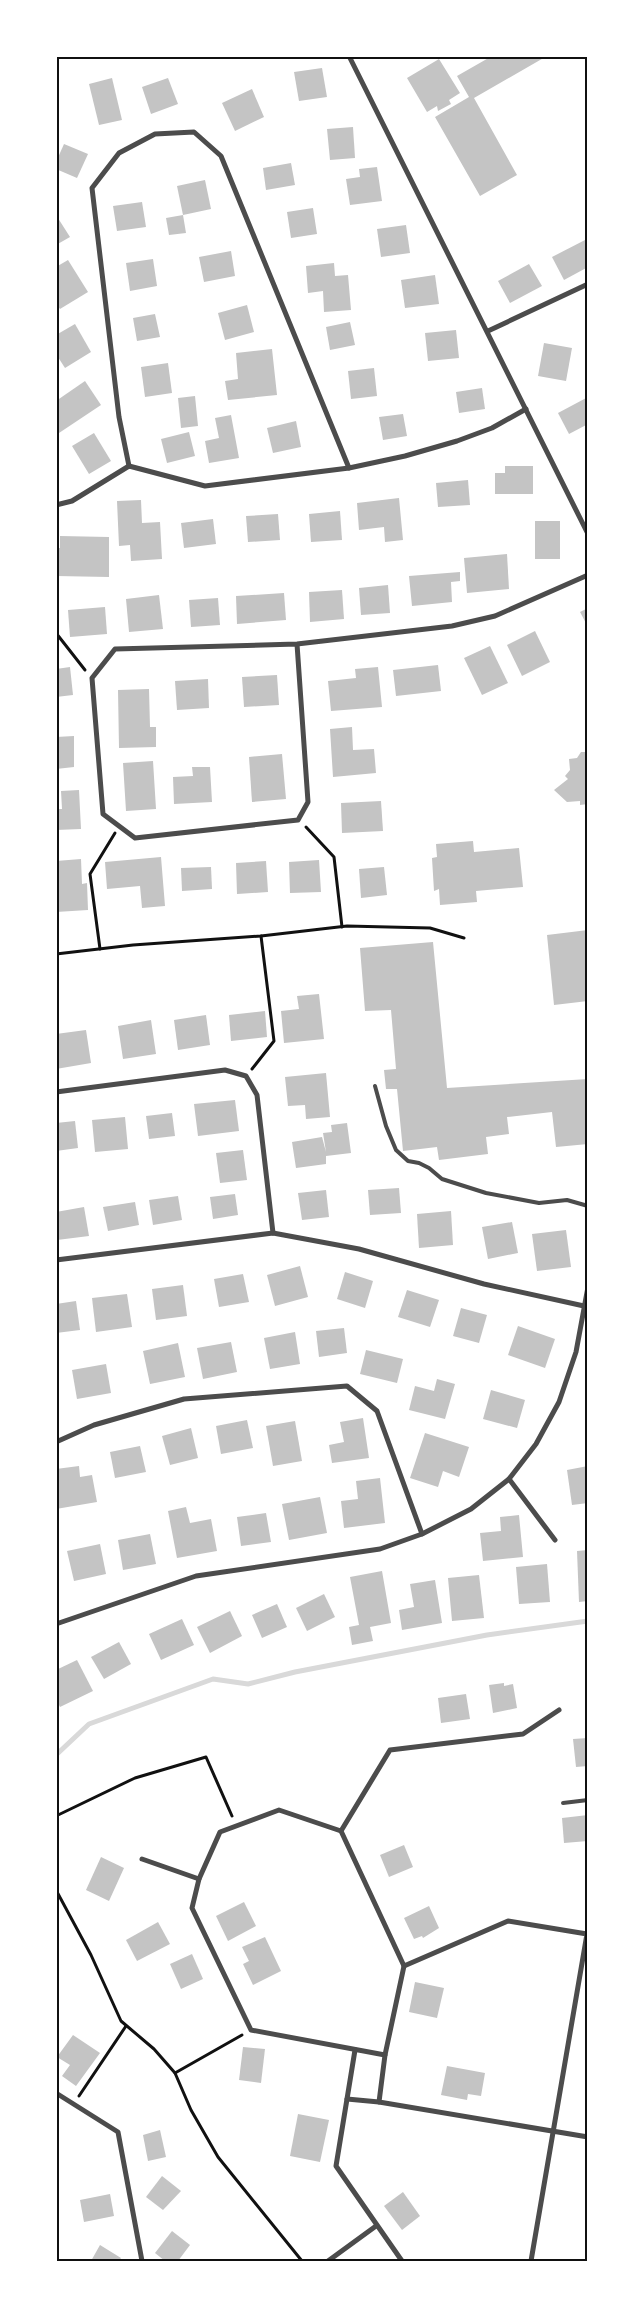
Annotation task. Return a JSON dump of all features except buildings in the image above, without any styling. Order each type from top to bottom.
[{"type":"street","points":[[349,56],[588,534]]},
{"type":"street","points":[[129,466],[119,417],[92,188],[119,153],[155,134],[194,132],[221,156],[349,468]]},
{"type":"street","points":[[488,331],[588,284]]},
{"type":"street","points":[[56,505],[72,501],[129,466],[205,486],[349,468],[405,456],[456,441],[492,428],[526,409]]},
{"type":"street","points":[[297,644],[308,802],[298,820],[135,838],[103,814],[92,678],[115,649],[297,644],[452,626],[495,616],[588,574]]},
{"type":"street","points":[[56,1092],[225,1070],[246,1076],[257,1095],[273,1233]]},
{"type":"street","points":[[56,1260],[273,1233],[359,1249],[484,1284],[584,1306]]},
{"type":"street","points":[[56,1615],[57,1624],[196,1576],[380,1549],[422,1534],[471,1509],[509,1478],[536,1444],[559,1402],[576,1352],[588,1287]]},
{"type":"street","points":[[56,1442],[94,1425],[184,1399],[347,1386],[378,1411],[422,1534]]},
{"type":"street","points":[[509,1478],[555,1540]]},
{"type":"street","points":[[341,1831],[390,1750],[523,1734],[559,1710]]},
{"type":"street","points":[[379,2102],[385,2055],[404,1966],[341,1831],[279,1810],[220,1832],[199,1879],[192,1908],[251,2030],[385,2055]]},
{"type":"street","points":[[142,1860],[199,1879]]},
{"type":"street","points":[[404,1966],[508,1921],[587,1934],[531,2261]]},
{"type":"street","points":[[355,2050],[336,2166],[402,2261]]},
{"type":"street","points":[[56,2093],[75,2103],[118,2132],[142,2261]]},
{"type":"street","points":[[347,2099],[379,2102],[588,2137]]},
{"type":"street","points":[[328,2261],[376,2226]]},
{"type":"lane","points":[[375,1086],[386,1126],[396,1150],[408,1161],[419,1163],[429,1168],[442,1179],[486,1193],[539,1203],[567,1200],[588,1206]]},
{"type":"lane","points":[[563,1803],[588,1800]]},
{"type":"path","points":[[56,633],[92,678]]},
{"type":"path","points":[[298,820],[334,856],[342,927]]},
{"type":"path","points":[[100,949],[90,874],[119,826]]},
{"type":"path","points":[[56,954],[342,927],[430,928],[464,938]]},
{"type":"path","points":[[246,1076],[274,1041],[261,936]]},
{"type":"path","points":[[56,1816],[135,1778],[206,1757],[236,1826]]},
{"type":"path","points":[[56,1890],[91,1955],[121,2021],[154,2049],[175,2073],[191,2110],[218,2157],[302,2261]]},
{"type":"path","points":[[75,2103],[126,2026]]},
{"type":"path","points":[[175,2073],[251,2030]]},
{"type":"waterway","points":[[56,1755],[89,1724],[213,1679],[248,1684],[295,1672],[487,1635],[588,1621]]}]
